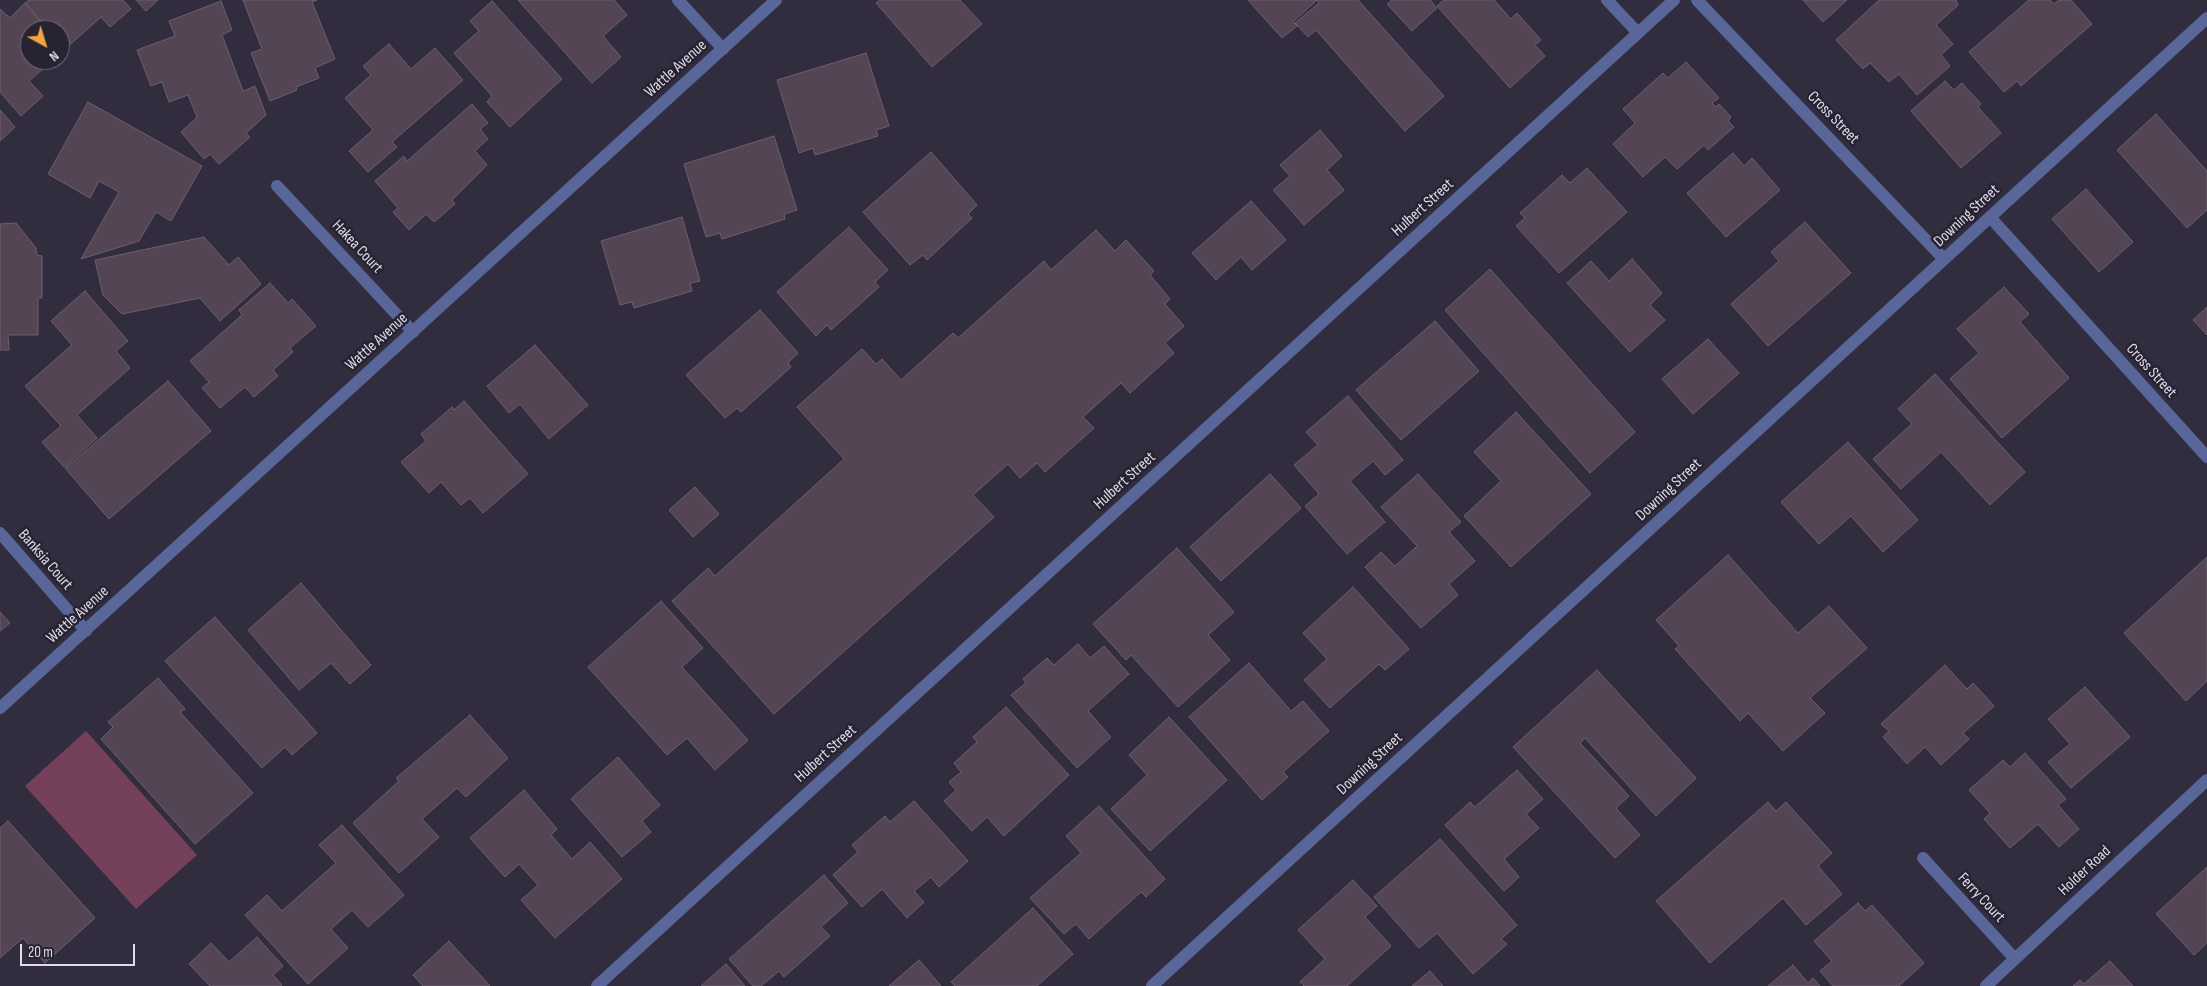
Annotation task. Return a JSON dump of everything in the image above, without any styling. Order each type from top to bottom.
[{"type":"street","points":[[678,0],[723,49]]},
{"type":"street","name":"Wattle Avenue","points":[[0,708],[776,0]]},
{"type":"street","points":[[1607,0],[1638,33]]},
{"type":"street","name":"Hulbert Street","points":[[597,986],[1674,0]]},
{"type":"street","name":"Cross Street","points":[[1697,0],[1944,259]]},
{"type":"street","name":"Downing Street","points":[[1152,986],[2207,18]]},
{"type":"street","name":"Hakea Court","points":[[277,186],[413,332]]},
{"type":"street","name":"Cross Street","points":[[1990,217],[2207,457]]},
{"type":"street","name":"Banksia Court","points":[[0,533],[86,631]]},
{"type":"street","name":"Holder Road","points":[[1986,986],[2207,780]]},
{"type":"street","name":"Ferry Court","points":[[1923,858],[2015,959]]},
{"type":"shaded area","points":[[86,731],[197,855],[136,909],[25,786]]},
{"type":"building","points":[[29,0],[123,0],[131,9],[110,27],[101,17],[70,45],[70,20],[39,20],[25,3]]},
{"type":"building","points":[[136,0],[158,0],[146,11]]},
{"type":"building","points":[[243,0],[317,0],[312,2],[335,59],[315,68],[319,78],[296,87],[297,90],[270,101],[251,53],[262,49]]},
{"type":"building","points":[[518,0],[614,0],[627,15],[603,36],[621,57],[592,83]]},
{"type":"building","points":[[880,0],[960,0],[982,24],[932,67],[876,3]]},
{"type":"building","points":[[1248,0],[1317,0],[1293,22],[1297,26],[1282,38]]},
{"type":"building","points":[[1317,0],[1358,0],[1444,96],[1405,131],[1316,30],[1308,37],[1295,23],[1319,3]]},
{"type":"building","points":[[1392,0],[1430,0],[1437,8],[1412,31],[1387,4]]},
{"type":"building","points":[[1444,0],[1494,0],[1511,19],[1517,13],[1541,40],[1535,45],[1545,56],[1510,88],[1437,6]]},
{"type":"building","points":[[1803,0],[1847,0],[1823,22]]},
{"type":"building","points":[[1879,0],[1956,0],[1958,5],[1936,25],[1953,44],[1941,55],[1950,66],[1917,95],[1899,74],[1889,82],[1870,63],[1863,69],[1836,40]]},
{"type":"building","points":[[2029,0],[2050,0],[2054,4],[2059,0],[2071,0],[2092,24],[2021,86],[2017,81],[2004,92],[1969,52]]},
{"type":"building","points":[[221,1],[232,30],[222,35],[243,91],[255,86],[266,115],[246,133],[250,137],[219,164],[210,154],[204,159],[181,132],[197,117],[188,95],[169,102],[162,82],[151,86],[137,50],[175,36],[169,21]]},
{"type":"building","points":[[492,1],[562,79],[510,127],[487,102],[492,96],[454,53],[479,31],[470,21]]},
{"type":"building","points":[[25,3],[39,20],[20,20],[20,70],[42,70],[29,81],[43,96],[21,116],[0,92],[0,9],[10,18]]},
{"type":"building","points":[[389,44],[411,69],[435,48],[463,80],[392,142],[397,147],[368,172],[349,151],[373,130],[345,98],[371,75],[363,66]]},
{"type":"building","points":[[866,53],[889,126],[876,130],[878,136],[815,155],[813,148],[799,153],[777,80]]},
{"type":"building","points":[[1686,62],[1719,98],[1712,103],[1716,107],[1719,104],[1731,117],[1728,121],[1734,127],[1708,150],[1704,145],[1677,169],[1665,157],[1643,177],[1613,144],[1635,123],[1623,109],[1663,73],[1668,78]]},
{"type":"building","points":[[1945,81],[1954,90],[1962,83],[1981,104],[1978,107],[2001,133],[1961,168],[1911,111]]},
{"type":"building","points":[[88,102],[202,166],[171,221],[156,212],[139,241],[81,259],[119,192],[99,181],[90,198],[48,174]]},
{"type":"building","points":[[472,104],[488,123],[480,129],[488,139],[475,151],[487,165],[452,200],[455,204],[434,222],[426,214],[409,230],[393,212],[398,208],[375,181],[404,156],[407,161]]},
{"type":"building","points":[[0,110],[15,127],[0,141]]},
{"type":"building","points":[[2156,114],[2207,171],[2207,210],[2187,228],[2117,150]]},
{"type":"building","points":[[1320,130],[1342,156],[1327,170],[1344,190],[1304,225],[1273,190],[1290,176],[1280,165]]},
{"type":"building","points":[[774,136],[797,210],[784,214],[785,219],[722,239],[720,233],[706,237],[684,164]]},
{"type":"building","points":[[931,152],[977,205],[968,214],[972,218],[927,260],[923,255],[910,265],[863,212]]},
{"type":"building","points":[[1733,153],[1744,166],[1752,158],[1780,190],[1726,237],[1687,193]]},
{"type":"building","points":[[1587,168],[1627,212],[1559,273],[1516,226],[1525,218],[1520,213],[1562,175],[1570,183]]},
{"type":"building","points":[[2086,189],[2133,242],[2099,272],[2052,219]]},
{"type":"building","points":[[1251,201],[1286,240],[1252,270],[1241,257],[1216,280],[1192,253]]},
{"type":"building","points":[[682,217],[700,281],[690,283],[692,291],[634,308],[632,302],[620,305],[601,241]]},
{"type":"building","points":[[1805,222],[1851,273],[1768,346],[1731,304],[1779,261],[1771,252]]},
{"type":"building","points":[[16,223],[36,248],[37,255],[42,256],[42,298],[38,298],[38,335],[8,335],[9,350],[0,350],[0,224]]},
{"type":"building","points":[[849,227],[888,270],[875,282],[879,287],[831,330],[827,325],[816,336],[777,292]]},
{"type":"building","points":[[1096,230],[1115,251],[1126,240],[1154,271],[1150,275],[1170,299],[1165,304],[1184,326],[1165,343],[1174,353],[1130,393],[1121,383],[1083,417],[1094,428],[1045,472],[1037,463],[1020,478],[1008,464],[973,495],[994,517],[774,714],[672,601],[708,568],[715,576],[844,459],[797,407],[862,349],[876,364],[882,359],[901,380],[953,333],[958,338],[1044,261],[1051,270]]},
{"type":"building","points":[[204,237],[229,265],[238,257],[261,284],[220,321],[200,298],[122,314],[103,295],[95,260]]},
{"type":"building","points":[[1632,259],[1662,293],[1650,305],[1665,320],[1630,352],[1567,283],[1591,261],[1609,281]]},
{"type":"building","points":[[1490,269],[1635,432],[1590,473],[1445,310]]},
{"type":"building","points":[[270,283],[288,303],[292,299],[316,326],[290,348],[293,352],[273,370],[278,376],[254,397],[245,387],[220,408],[202,388],[209,382],[190,361],[242,315],[239,310]]},
{"type":"building","points":[[2004,287],[2029,314],[2020,322],[2069,378],[2002,438],[1950,379],[1979,353],[1957,329]]},
{"type":"building","points":[[85,291],[128,341],[116,351],[130,368],[77,415],[97,438],[64,467],[42,442],[61,426],[25,386],[72,345],[51,321]]},
{"type":"building","points":[[2207,307],[2207,335],[2193,320]]},
{"type":"building","points":[[760,310],[798,353],[788,363],[791,367],[741,412],[737,408],[725,418],[686,375]]},
{"type":"building","points":[[1435,321],[1479,371],[1401,440],[1356,390]]},
{"type":"building","points":[[1708,339],[1739,373],[1693,414],[1662,379]]},
{"type":"building","points":[[535,345],[588,405],[549,439],[520,404],[509,413],[487,386]]},
{"type":"building","points":[[1935,374],[2025,472],[1990,505],[1941,452],[1901,489],[1873,459],[1912,424],[1898,409]]},
{"type":"building","points":[[168,381],[211,431],[109,519],[65,468]]},
{"type":"building","points":[[1348,396],[1403,460],[1385,475],[1373,461],[1350,481],[1385,522],[1347,554],[1305,506],[1319,494],[1294,465],[1318,445],[1306,432]]},
{"type":"building","points":[[464,401],[528,474],[483,513],[470,498],[461,505],[441,482],[429,493],[401,462],[426,441],[421,434],[452,407],[454,410]]},
{"type":"building","points":[[1516,412],[1591,494],[1511,567],[1464,516],[1501,481],[1474,452]]},
{"type":"building","points":[[1848,442],[1918,520],[1883,552],[1851,516],[1819,544],[1781,502]]},
{"type":"building","points":[[1270,474],[1301,508],[1221,581],[1190,547]]},
{"type":"building","points":[[1418,474],[1461,522],[1449,532],[1475,561],[1449,584],[1458,595],[1421,628],[1365,567],[1381,552],[1395,566],[1417,546],[1381,507]]},
{"type":"building","points":[[695,487],[719,514],[693,537],[669,510]]},
{"type":"building","points":[[1177,548],[1234,612],[1208,635],[1230,660],[1178,707],[1131,655],[1126,660],[1093,624]]},
{"type":"building","points":[[1728,555],[1798,633],[1829,606],[1867,648],[1810,698],[1825,713],[1783,751],[1748,713],[1740,721],[1675,649],[1679,646],[1656,620]]},
{"type":"building","points":[[2207,557],[2207,681],[2186,701],[2124,633]]},
{"type":"building","points":[[301,583],[371,665],[350,684],[331,663],[299,690],[248,630]]},
{"type":"building","points":[[1353,587],[1409,649],[1385,670],[1379,664],[1330,708],[1304,680],[1327,659],[1303,633]]},
{"type":"building","points":[[661,601],[703,648],[682,667],[748,740],[715,770],[687,738],[667,755],[588,667]]},
{"type":"building","points":[[0,612],[10,623],[0,631]]},
{"type":"building","points":[[215,617],[317,733],[292,755],[285,747],[262,768],[165,661]]},
{"type":"building","points":[[1078,644],[1090,658],[1104,646],[1129,674],[1088,711],[1111,737],[1077,768],[1011,695],[1026,683],[1023,679],[1047,658],[1054,665]]},
{"type":"building","points":[[1249,663],[1291,711],[1303,701],[1329,731],[1283,772],[1288,777],[1262,800],[1189,717]]},
{"type":"building","points":[[1945,665],[1967,689],[1973,683],[1994,706],[1963,733],[1969,739],[1941,765],[1925,747],[1907,764],[1883,737],[1889,731],[1881,724]]},
{"type":"building","points":[[1597,670],[1696,778],[1656,816],[1585,738],[1580,743],[1629,796],[1616,808],[1640,835],[1615,858],[1513,747]]},
{"type":"building","points":[[158,678],[185,709],[180,712],[253,793],[195,844],[101,739],[113,727],[108,722]]},
{"type":"building","points":[[2085,687],[2130,737],[2071,788],[2048,762],[2070,744],[2048,719]]},
{"type":"building","points":[[1006,707],[1069,775],[1004,836],[987,817],[972,831],[944,801],[956,790],[949,782],[961,772],[954,763],[977,742],[973,737]]},
{"type":"building","points":[[470,715],[508,758],[466,797],[457,788],[422,819],[439,837],[399,873],[353,823],[399,781],[396,778]]},
{"type":"building","points":[[1169,717],[1227,780],[1150,851],[1111,809],[1147,775],[1129,755]]},
{"type":"building","points":[[2025,753],[2066,799],[2058,805],[2079,829],[2059,847],[2038,824],[2010,848],[1984,819],[1990,813],[1969,790],[2003,760],[2010,767]]},
{"type":"building","points":[[618,757],[660,805],[642,821],[651,832],[622,857],[571,799]]},
{"type":"building","points":[[1517,770],[1543,799],[1526,814],[1539,828],[1504,859],[1519,877],[1504,891],[1445,825],[1470,802],[1475,807]]},
{"type":"building","points":[[524,790],[557,829],[551,835],[572,859],[590,842],[622,879],[555,938],[521,900],[538,885],[519,864],[505,877],[470,838]]},
{"type":"building","points":[[914,801],[968,861],[939,887],[931,877],[914,891],[924,902],[907,918],[882,889],[862,907],[833,875],[858,852],[852,845],[885,816],[890,822]]},
{"type":"building","points":[[1768,802],[1776,811],[1786,802],[1832,853],[1818,866],[1842,894],[1806,925],[1783,898],[1710,963],[1656,901]]},
{"type":"building","points":[[1099,806],[1165,879],[1146,897],[1141,892],[1089,939],[1076,924],[1064,934],[1030,898],[1081,853],[1066,836]]},
{"type":"building","points":[[8,821],[95,918],[45,963],[23,938],[0,958],[0,828]]},
{"type":"building","points":[[342,825],[404,895],[368,927],[352,910],[331,929],[348,948],[308,984],[245,915],[267,895],[282,911],[336,863],[319,845]]},
{"type":"building","points":[[1440,839],[1517,925],[1501,939],[1507,944],[1473,974],[1437,933],[1419,948],[1374,897]]},
{"type":"building","points":[[2207,867],[2207,943],[2194,955],[2156,914]]},
{"type":"building","points":[[824,875],[848,903],[821,927],[830,936],[784,977],[779,971],[761,986],[753,986],[729,959]]},
{"type":"building","points":[[1353,880],[1377,906],[1365,917],[1391,946],[1347,986],[1304,986],[1300,982],[1325,959],[1298,930]]},
{"type":"building","points":[[1858,903],[1865,911],[1872,905],[1924,963],[1899,986],[1833,986],[1820,971],[1832,961],[1814,941]]},
{"type":"building","points":[[1033,908],[1073,954],[1037,986],[955,986],[951,982]]},
{"type":"building","points":[[257,937],[283,966],[273,975],[282,985],[280,986],[210,986],[189,964],[211,943],[229,962]]},
{"type":"building","points":[[449,941],[490,986],[423,986],[413,975]]},
{"type":"building","points":[[919,960],[941,986],[889,986]]},
{"type":"building","points":[[2110,961],[2133,986],[2073,986],[2080,980],[2084,984]]},
{"type":"building","points":[[726,964],[745,986],[701,986]]},
{"type":"building","points":[[1793,965],[1808,983],[1813,978],[1820,986],[1768,986]]},
{"type":"building","points":[[1430,971],[1443,986],[1412,986]]}]
